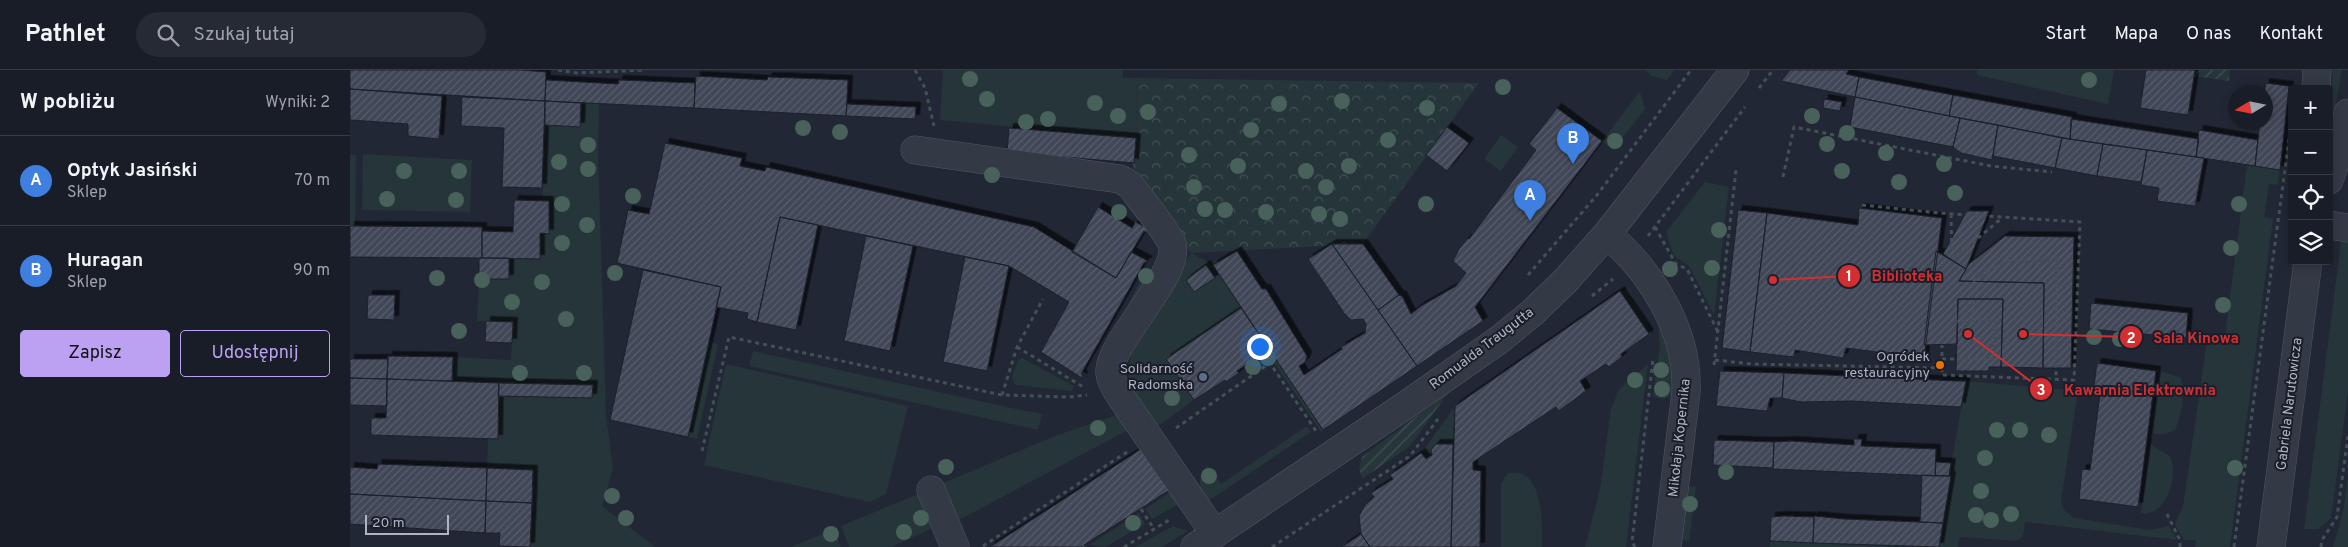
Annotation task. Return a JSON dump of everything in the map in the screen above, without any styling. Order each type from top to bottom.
[{"type":"street","name":"Romualda Traugutta","points":[[1205,541],[1499,340],[1551,295],[1607,234],[1735,70]]},
{"type":"street","points":[[2316,85],[2318,70]]},
{"type":"street","points":[[2331,175],[2340,150],[2348,113]]},
{"type":"street","points":[[927,152],[1120,179],[1130,185],[1172,244],[1173,257],[1152,296],[1123,342],[1110,370],[1113,384],[1143,446],[1205,541]]},
{"type":"street","points":[[2333,226],[2348,228]]},
{"type":"street","name":"Mikołaja Kopernika","points":[[1607,234],[1634,258],[1658,294],[1679,338],[1685,360],[1687,374],[1686,392],[1667,547]]},
{"type":"street","name":"Gabriela Narutowicza","points":[[2272,547],[2307,265]]},
{"type":"street","points":[[931,490],[956,547]]},
{"type":"path","points":[[558,70],[576,73],[646,70]]},
{"type":"path","points":[[915,70],[925,88],[930,105],[927,152]]},
{"type":"path","points":[[1523,279],[1597,194],[1691,70]]},
{"type":"path","points":[[1783,176],[1794,127],[1991,166],[2052,172]]},
{"type":"path","points":[[2234,547],[2290,130]]},
{"type":"path","points":[[1734,189],[1736,170]]},
{"type":"path","points":[[1862,205],[1951,214],[2080,222],[2074,380],[1942,375],[1942,345]]},
{"type":"path","points":[[1951,214],[1952,260],[2003,218]]},
{"type":"path","points":[[1655,227],[1676,264],[1687,269],[1719,332]]},
{"type":"path","points":[[1973,281],[2005,261],[2057,260],[2056,379]]},
{"type":"path","points":[[1613,279],[1618,279]]},
{"type":"path","points":[[1002,395],[1016,347],[1043,299]]},
{"type":"path","points":[[1973,299],[1973,320]]},
{"type":"path","points":[[1942,359],[1994,359],[1994,320],[1957,321]]},
{"type":"path","points":[[702,451],[729,337],[1002,395],[1069,397],[1095,394]]},
{"type":"path","points":[[1016,347],[1088,389]]},
{"type":"path","points":[[1635,547],[1632,542],[1654,352]]},
{"type":"path","points":[[1715,360],[1752,364],[1941,368]]},
{"type":"path","points":[[981,547],[1143,446],[1270,363],[1319,436]]},
{"type":"path","points":[[2320,547],[2322,540],[2337,517],[2348,436]]},
{"type":"path","points":[[1141,509],[1154,529]]},
{"type":"path","points":[[2167,514],[2180,540],[2180,547]]},
{"type":"green space","points":[[943,70],[1123,70],[1123,78],[1137,78],[1136,138],[940,120]]},
{"type":"green space","points":[[1646,70],[1675,70],[1667,80],[1651,76]]},
{"type":"green space","points":[[1977,70],[2114,70],[2108,104],[1977,75]]},
{"type":"green space","points":[[2195,70],[2230,70],[2229,81],[2194,76]]},
{"type":"green space","points":[[2333,70],[2342,70],[2333,114],[2333,85]]},
{"type":"green space","points":[[1137,78],[1479,83],[1363,244],[1191,253],[1132,172],[1136,138]]},
{"type":"green space","points":[[1640,91],[1645,109],[1613,150],[1602,141]]},
{"type":"green space","points":[[581,103],[599,103],[598,151],[606,415],[613,469],[602,506],[655,547],[530,547],[533,470],[487,468],[488,439],[498,396],[592,398],[593,386],[452,381],[453,357],[511,360],[513,322],[477,321],[479,279],[509,279],[509,258],[540,259],[540,233],[549,233],[549,201],[542,201],[545,125],[580,127]]},
{"type":"green space","points":[[1501,135],[1518,147],[1501,171],[1484,159]]},
{"type":"green space","points":[[363,154],[472,160],[470,212],[362,210]]},
{"type":"green space","points":[[350,155],[356,155],[355,226],[350,226]]},
{"type":"green space","points":[[2247,165],[2280,170],[2278,185],[2269,184],[2264,217],[2273,219],[2230,547],[2195,547],[2196,540],[2184,540],[2175,524],[2183,506],[2207,341],[2224,343]]},
{"type":"green space","points":[[1705,182],[1729,187],[1714,315],[1689,266],[1674,256],[1666,232]]},
{"type":"green space","points":[[2345,237],[2348,237],[2348,392],[2331,518],[2318,529],[2304,529],[2341,242]]},
{"type":"green space","points":[[1191,253],[1213,265],[1241,308],[1167,359],[1194,400],[1154,429],[1128,389],[1131,348]]},
{"type":"green space","points":[[1147,268],[1152,271],[1130,313],[1125,310]]},
{"type":"green space","points":[[1628,288],[1650,328],[1651,337],[1621,293]]},
{"type":"green space","points":[[1658,329],[1661,329],[1671,359],[1673,393],[1665,399],[1653,397],[1660,346]]},
{"type":"green space","points":[[709,342],[718,344],[697,439],[688,437]]},
{"type":"green space","points":[[1269,349],[1323,430],[1321,432],[1271,358],[1248,373],[1244,366]]},
{"type":"green space","points":[[753,351],[1042,414],[1038,430],[749,366]]},
{"type":"green space","points":[[1022,358],[1074,386],[1072,391],[1015,385],[1012,377],[1018,360]]},
{"type":"green space","points":[[726,364],[908,406],[886,494],[870,502],[704,465]]},
{"type":"green space","points":[[1648,364],[1626,547],[1585,547],[1600,489],[1611,409],[1619,389]]},
{"type":"green space","points":[[2161,371],[2181,378],[2183,390],[2182,404],[2175,430],[2165,434],[2153,434]]},
{"type":"green space","points":[[1966,381],[2078,391],[2061,501],[2064,510],[2074,518],[2149,530],[2169,526],[2177,540],[2025,522],[2023,537],[2015,541],[1960,537],[1958,547],[1939,547],[1949,476]]},
{"type":"green space","points":[[1449,392],[1410,446],[1362,479],[1359,468],[1362,457]]},
{"type":"green space","points":[[1454,408],[1453,444],[1433,446],[1431,450],[1432,455],[1426,459],[1421,453]]},
{"type":"green space","points":[[1119,414],[1130,429],[957,521],[941,484],[1055,436]]},
{"type":"green space","points":[[1307,426],[1311,432],[1207,502],[1202,493],[1200,479],[1208,466],[1221,484]]},
{"type":"green space","points":[[2151,445],[2170,456],[2173,473],[2172,483],[2169,493],[2158,509],[2150,513],[2141,513]]},
{"type":"green space","points":[[1508,473],[1520,473],[1529,479],[1535,488],[1541,513],[1542,547],[1501,547],[1501,483]]},
{"type":"green space","points":[[2348,477],[2348,547],[2333,547],[2343,512]]},
{"type":"green space","points":[[1688,486],[1696,487],[1689,541],[1682,540]]},
{"type":"green space","points":[[1174,490],[1182,502],[1152,519],[1145,509]]},
{"type":"green space","points":[[923,492],[937,526],[892,547],[849,547],[841,526]]},
{"type":"green space","points":[[1139,513],[1145,524],[1105,547],[1089,545]]},
{"type":"green space","points":[[1173,526],[1188,531],[1162,547],[1135,547]]},
{"type":"green space","points":[[834,529],[841,547],[791,547]]},
{"type":"green space","points":[[1770,541],[1906,547],[1770,547]]},
{"type":"building","points":[[350,70],[521,70],[546,72],[545,101],[350,89]]},
{"type":"building","points":[[1790,70],[1849,70],[1846,74],[1859,77],[1855,97],[1781,81]]},
{"type":"building","points":[[2146,70],[2195,70],[2188,115],[2140,108]]},
{"type":"building","points":[[696,76],[767,80],[768,77],[848,80],[846,116],[694,108]]},
{"type":"building","points":[[1859,77],[1953,95],[1949,116],[1855,97]]},
{"type":"building","points":[[546,80],[618,84],[619,80],[695,83],[694,108],[545,101]]},
{"type":"building","points":[[2265,83],[2288,86],[2280,170],[2255,166],[2259,130],[2273,130],[2273,85],[2265,85]]},
{"type":"building","points":[[350,89],[442,96],[439,139],[408,136],[408,124],[350,120]]},
{"type":"building","points":[[1953,95],[2072,117],[2070,139],[1949,116]]},
{"type":"building","points":[[462,97],[545,101],[542,188],[502,187],[504,128],[461,126]]},
{"type":"building","points":[[1855,97],[1960,118],[1953,147],[1850,127]]},
{"type":"building","points":[[1824,99],[1842,102],[1840,111],[1823,108]]},
{"type":"building","points":[[545,101],[581,103],[580,127],[545,125]]},
{"type":"building","points":[[847,104],[916,107],[915,119],[846,116]]},
{"type":"building","points":[[1557,108],[1602,141],[1475,307],[1483,321],[1417,366],[1378,310],[1399,295],[1402,296],[1411,314],[1421,306],[1456,286],[1466,273],[1453,261],[1459,249],[1469,239],[1536,150],[1529,144]]},
{"type":"building","points":[[1960,118],[1998,125],[1992,160],[1961,153],[1953,147]]},
{"type":"building","points":[[2071,119],[2199,139],[2196,157],[2070,139]]},
{"type":"building","points":[[1998,125],[2062,138],[2055,168],[1993,156]]},
{"type":"building","points":[[1447,127],[1469,143],[1447,171],[1426,155]]},
{"type":"building","points":[[1009,128],[1136,138],[1134,163],[1007,152]]},
{"type":"building","points":[[2199,130],[2258,140],[2255,166],[2196,157]]},
{"type":"building","points":[[2062,138],[2103,144],[2097,176],[2055,168]]},
{"type":"building","points":[[665,143],[742,158],[740,166],[765,171],[766,167],[1034,227],[1116,278],[1131,252],[1148,261],[1144,263],[1081,374],[1083,375],[1082,378],[1041,352],[1069,302],[1009,266],[780,217],[757,322],[747,319],[748,313],[716,307],[721,287],[617,263],[628,210],[649,214]]},
{"type":"building","points":[[2103,144],[2147,150],[2141,182],[2097,176]]},
{"type":"building","points":[[2147,150],[2204,158],[2195,206],[2157,201],[2159,188],[2141,185]]},
{"type":"building","points":[[514,200],[549,201],[549,234],[540,233],[540,259],[482,258],[482,231],[513,232]]},
{"type":"building","points":[[1098,207],[1132,228],[1135,223],[1134,221],[1148,229],[1146,233],[1144,231],[1116,278],[1072,252]]},
{"type":"building","points":[[1859,208],[1942,218],[1924,358],[1846,348],[1843,358],[1795,350],[1794,357],[1750,352],[1767,213],[1858,225]]},
{"type":"building","points":[[1738,210],[1767,213],[1750,352],[1722,348]]},
{"type":"building","points":[[1967,211],[1989,211],[1966,269],[1943,254]]},
{"type":"building","points":[[780,217],[818,225],[796,330],[757,322]]},
{"type":"building","points":[[350,226],[482,227],[482,258],[350,257]]},
{"type":"building","points":[[866,236],[913,246],[890,351],[844,341]]},
{"type":"building","points":[[2005,236],[2074,237],[2071,368],[2043,368],[2044,283],[1959,281],[1969,264]]},
{"type":"building","points":[[1332,244],[1417,366],[1323,430],[1213,265],[1237,251],[1262,289],[1266,289],[1307,356],[1305,362],[1299,366],[1304,375],[1342,349],[1341,347],[1365,333],[1366,324],[1363,319],[1351,320],[1344,313],[1308,259]]},
{"type":"building","points":[[1332,244],[1363,244],[1399,295],[1378,310]]},
{"type":"building","points":[[1936,251],[1966,269],[1959,281],[2044,283],[2043,368],[2001,367],[2003,299],[1958,299],[1957,344],[1924,345]]},
{"type":"building","points":[[965,257],[1009,266],[987,371],[943,362]]},
{"type":"building","points":[[479,258],[509,258],[509,279],[479,279]]},
{"type":"building","points":[[1206,265],[1215,278],[1194,292],[1186,280]]},
{"type":"building","points":[[643,270],[721,287],[688,437],[610,420]]},
{"type":"building","points":[[1620,291],[1649,334],[1621,354],[1622,357],[1609,367],[1606,364],[1580,381],[1586,391],[1559,411],[1556,407],[1473,462],[1473,470],[1481,471],[1480,547],[1451,547],[1455,406]]},
{"type":"building","points":[[368,295],[395,295],[394,320],[367,319]]},
{"type":"building","points":[[1958,299],[2003,299],[2001,367],[1989,367],[1989,371],[1956,371]]},
{"type":"building","points":[[2091,303],[2188,313],[2186,338],[2089,329]]},
{"type":"building","points":[[1241,308],[1269,349],[1237,371],[1239,373],[1226,382],[1225,380],[1194,400],[1166,359]]},
{"type":"building","points":[[486,321],[513,322],[512,343],[485,342]]},
{"type":"building","points":[[388,356],[453,357],[452,381],[387,379]]},
{"type":"building","points":[[350,359],[388,359],[387,379],[350,378]]},
{"type":"building","points":[[2097,363],[2156,371],[2138,507],[2079,499],[2082,469],[2090,470],[2100,394],[2093,393]]},
{"type":"building","points":[[1720,371],[1784,373],[1782,398],[1770,398],[1767,411],[1716,406]]},
{"type":"building","points":[[1784,373],[1966,381],[1961,407],[1852,401],[1801,402],[1782,398]]},
{"type":"building","points":[[350,378],[387,379],[387,406],[350,405]]},
{"type":"building","points":[[387,379],[499,383],[498,439],[371,435],[371,418],[386,418]]},
{"type":"building","points":[[499,383],[593,385],[592,398],[498,396]]},
{"type":"building","points":[[1854,439],[1862,439],[1861,446],[1936,449],[1935,476],[1773,469],[1774,442],[1791,441],[1854,445]]},
{"type":"building","points":[[1714,440],[1774,442],[1773,468],[1713,465]]},
{"type":"building","points":[[1436,444],[1453,444],[1451,547],[1370,547],[1361,534],[1359,516],[1365,505],[1374,497],[1371,493],[1393,479],[1390,475],[1421,453],[1426,459],[1432,455],[1431,450]]},
{"type":"building","points":[[1144,447],[1171,489],[1081,547],[990,547]]},
{"type":"building","points":[[1936,462],[1951,463],[1949,476],[1935,476]]},
{"type":"building","points":[[378,464],[487,468],[486,501],[350,494],[350,467],[377,469]]},
{"type":"building","points":[[487,468],[533,470],[532,503],[486,501]]},
{"type":"building","points":[[1922,475],[1951,476],[1943,523],[1920,522]]},
{"type":"building","points":[[350,494],[486,501],[485,533],[350,524]]},
{"type":"building","points":[[486,501],[532,503],[530,547],[499,546],[500,533],[485,533]]},
{"type":"building","points":[[1814,516],[1943,523],[1939,547],[1813,543]]},
{"type":"building","points":[[1771,517],[1814,517],[1813,543],[1770,541]]},
{"type":"building","points":[[1361,534],[1370,547],[1342,547]]},
{"type":"place","name":"Huragan","points":[[1573,164]]},
{"type":"place","name":"Optyk Jasiński","points":[[1530,221]]},
{"type":"place","name":"Biblioteka","points":[[1773,280]]},
{"type":"place","name":"Kawarnia Elektrownia","points":[[1968,334]]},
{"type":"place","name":"Sala Kinowa","points":[[2023,334]]},
{"type":"place","name":"Ogródek restauracyjny","points":[[1940,365]]},
{"type":"place","name":"Solidarność Radomska","points":[[1203,377]]}]
